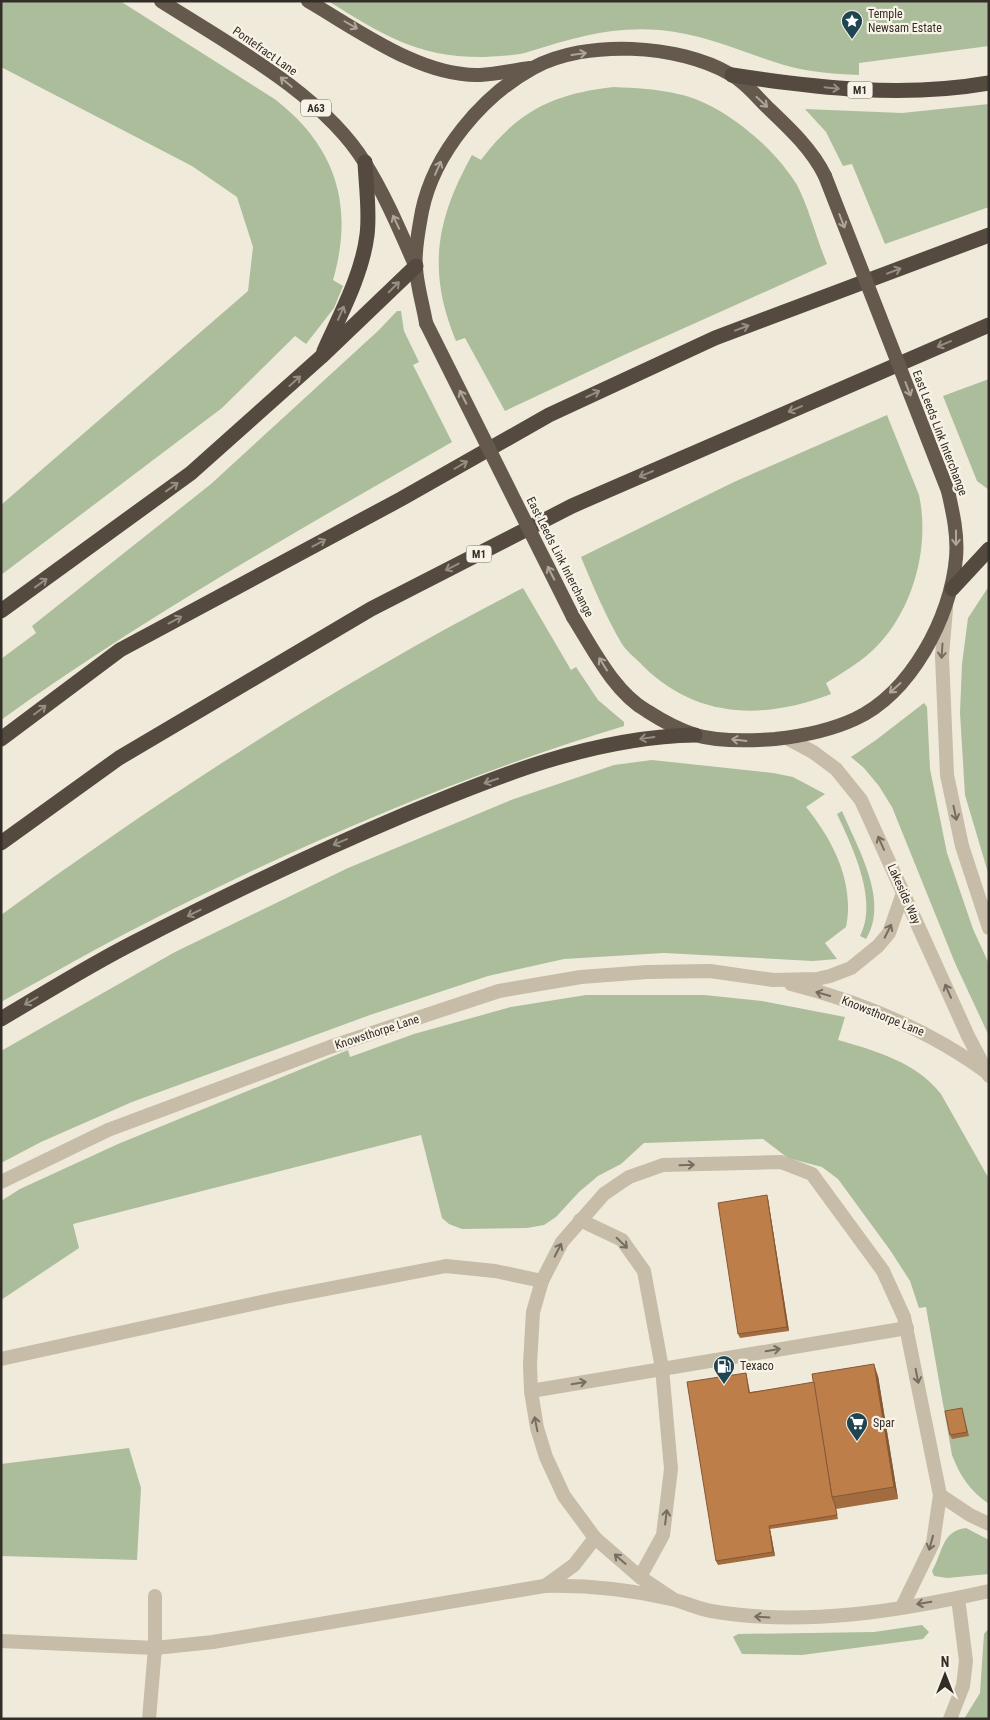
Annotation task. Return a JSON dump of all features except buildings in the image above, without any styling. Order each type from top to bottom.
[{"type":"highway","name":"Pontefract Lane","points":[[161,1],[272,70],[331,120],[365,162],[416,266]]},
{"type":"highway","points":[[308,1],[413,61],[445,71],[479,75],[533,68]]},
{"type":"highway","name":"East Leeds Link Interchange","points":[[616,49],[666,52],[705,62],[732,74],[800,140],[825,176],[948,491],[956,526],[956,557],[949,596],[936,633],[904,680],[874,707],[856,718],[821,732],[787,738],[749,741],[695,735],[646,711],[612,680],[573,617],[426,323],[416,266],[422,210],[446,152],[469,120],[496,93],[533,68],[565,56],[616,49]]},
{"type":"highway","name":"M1","points":[[732,74],[852,90],[906,91],[989,83]]},
{"type":"highway","points":[[321,357],[360,265],[367,237],[368,210],[365,162]]},
{"type":"highway","points":[[1,739],[120,650],[401,499],[549,414],[715,338],[989,235]]},
{"type":"highway","points":[[1,612],[191,473],[321,357],[416,266]]},
{"type":"highway","name":"M1","points":[[1,843],[119,758],[371,609],[572,506],[989,325]]},
{"type":"highway","points":[[949,596],[989,549]]},
{"type":"highway","points":[[1,1019],[131,943],[329,846],[454,794],[577,751],[663,736],[695,735]]},
{"type":"street","points":[[949,596],[942,656],[947,775],[962,846],[989,928]]},
{"type":"street","name":"Lakeside Way","points":[[787,738],[813,752],[836,769],[861,800],[987,1074]]},
{"type":"street","name":"Knowsthorpe Lane","points":[[773,980],[817,979],[851,968],[865,959],[889,932],[903,893]]},
{"type":"street","name":"Knowsthorpe Lane","points":[[1,1182],[108,1130],[330,1047],[499,991],[581,977],[647,972],[710,971],[773,980],[870,1008],[924,1032],[958,1051],[987,1074]]},
{"type":"street","points":[[673,1599],[640,1577],[595,1538],[564,1496],[546,1457],[536,1428],[531,1391],[530,1364],[533,1312],[542,1282],[562,1242],[604,1194],[630,1177],[663,1165],[781,1162],[812,1174],[884,1271],[907,1328],[940,1495],[933,1543],[902,1607]]},
{"type":"street","points":[[580,1220],[622,1240],[644,1271],[662,1368],[671,1470],[663,1535],[640,1577]]},
{"type":"street","points":[[1,1359],[275,1299],[446,1266],[495,1271],[542,1282]]},
{"type":"street","points":[[531,1391],[907,1328]]},
{"type":"street","points":[[940,1495],[970,1516],[989,1524]]},
{"type":"street","points":[[544,1586],[574,1565],[595,1538]]},
{"type":"street","points":[[1,1641],[155,1648],[213,1642],[544,1586],[587,1585],[673,1599],[710,1611],[766,1617],[845,1616],[958,1598],[989,1591]]},
{"type":"street","points":[[149,1719],[155,1648],[155,1596]]},
{"type":"street","points":[[950,1719],[962,1686],[966,1661],[958,1598]]},
{"type":"green space","points":[[1,1],[120,1],[276,100],[314,138],[326,159],[335,181],[340,204],[342,228],[333,280],[343,286],[334,308],[306,344],[295,336],[222,408],[1,575],[1,505],[248,291],[253,247],[237,197],[192,166],[1,67]]},
{"type":"green space","name":"Temple Newsam Estate","points":[[328,1],[989,1],[989,46],[859,63],[859,75],[821,72],[793,67],[692,35],[643,29],[594,34],[514,55],[461,56],[420,49],[402,42],[384,34]]},
{"type":"green space","points":[[614,87],[662,91],[695,99],[729,117],[761,142],[775,156],[797,185],[827,264],[624,355],[505,411],[465,338],[456,341],[447,316],[441,292],[439,269],[443,224],[450,202],[472,155],[481,160],[509,128],[524,117],[539,107],[573,94]]},
{"type":"green space","points":[[989,104],[989,207],[885,244],[852,164],[843,166],[826,132],[805,109],[902,113]]},
{"type":"green space","points":[[397,311],[401,311],[404,331],[419,362],[413,365],[452,442],[280,541],[166,610],[110,645],[1,720],[1,659],[36,633],[32,626],[211,484],[379,330]]},
{"type":"green space","points":[[989,379],[989,490],[977,481],[943,396]]},
{"type":"green space","points":[[887,415],[919,495],[922,514],[922,534],[916,574],[910,594],[891,630],[878,645],[854,666],[826,683],[831,694],[781,708],[756,711],[732,710],[709,705],[686,696],[664,683],[627,650],[616,634],[605,612],[581,557],[734,482]]},
{"type":"green space","points":[[989,586],[989,876],[965,795],[960,713],[962,664],[968,618]]},
{"type":"green space","points":[[523,588],[571,670],[576,667],[598,700],[624,722],[624,726],[441,789],[322,839],[148,922],[1,1002],[1,915],[127,826],[256,741],[388,662]]},
{"type":"green space","points":[[924,703],[927,707],[930,769],[947,853],[973,929],[989,964],[989,1036],[955,963],[892,807],[879,786],[864,768],[851,757]]},
{"type":"green space","points":[[652,760],[773,773],[793,777],[825,794],[806,807],[825,833],[840,863],[844,878],[848,911],[846,927],[825,943],[837,959],[813,961],[664,953],[564,959],[488,976],[370,1015],[132,1102],[41,1142],[1,1163],[1,1051],[175,952],[348,868],[511,800],[614,765]]},
{"type":"green space","points":[[842,811],[863,857],[873,891],[874,908],[872,924],[866,939],[860,936],[865,922],[867,907],[865,890],[856,857],[837,814]]},
{"type":"green space","points":[[586,995],[704,995],[762,1001],[845,1017],[838,1040],[881,1053],[894,1059],[920,1074],[941,1094],[989,1179],[989,1504],[976,1494],[966,1482],[958,1470],[952,1455],[926,1307],[919,1308],[910,1281],[890,1250],[838,1179],[822,1167],[788,1158],[763,1139],[644,1143],[621,1164],[598,1176],[579,1192],[556,1217],[544,1225],[527,1228],[462,1229],[449,1224],[442,1218],[421,1135],[73,1224],[79,1248],[1,1300],[1,1201],[20,1189],[118,1144],[348,1050],[350,1057],[414,1034],[511,1007]]},
{"type":"green space","points":[[129,1448],[141,1488],[137,1560],[1,1556],[1,1464]]},
{"type":"green space","points":[[966,1528],[989,1540],[989,1574],[947,1578],[934,1576],[932,1571],[947,1538],[952,1533]]},
{"type":"green space","points":[[922,1625],[929,1632],[923,1639],[802,1655],[742,1654],[733,1637],[738,1634],[874,1632]]},
{"type":"green space","points":[[989,1628],[989,1719],[964,1719],[980,1693],[984,1634]]},
{"type":"place","name":"Temple Newsam Estate","points":[[852,40]]},
{"type":"place","name":"Texaco","points":[[724,1385]]},
{"type":"place","name":"Spar","points":[[857,1442]]}]
